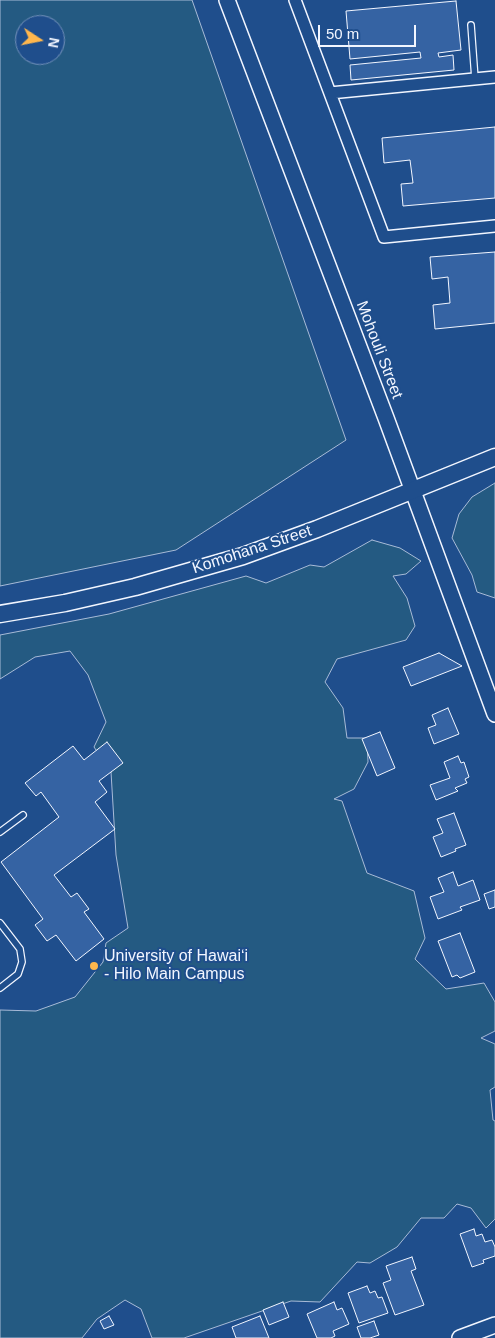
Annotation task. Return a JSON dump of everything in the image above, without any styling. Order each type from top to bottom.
[{"type":"main road","name":"Komohana Street","points":[[0,614],[65,603],[135,587],[243,556],[317,529],[495,457]]},
{"type":"street","name":"Mohouli Street","points":[[227,0],[413,491],[495,714]]},
{"type":"street","points":[[295,0],[384,238],[495,226]]},
{"type":"street","points":[[330,93],[495,77]]},
{"type":"street","points":[[460,1338],[476,1335],[495,1325]]},
{"type":"lane","points":[[470,25],[475,79]]},
{"type":"lane","points":[[0,832],[23,815]]},
{"type":"lane","points":[[0,923],[20,949],[22,962],[18,974],[0,988]]},
{"type":"shaded area","points":[[0,0],[192,0],[346,440],[176,550],[0,586]]},
{"type":"shaded area","points":[[495,483],[495,598],[477,592],[472,575],[452,538],[459,514],[472,497]]},
{"type":"shaded area","points":[[372,540],[400,548],[421,561],[406,574],[393,576],[407,598],[415,626],[406,640],[337,659],[325,682],[343,708],[347,738],[367,738],[368,762],[354,789],[334,799],[342,801],[367,873],[414,891],[425,938],[415,959],[446,989],[484,983],[495,1002],[495,1031],[481,1038],[495,1044],[495,1087],[490,1090],[493,1120],[495,1121],[495,1219],[486,1228],[471,1208],[457,1204],[444,1218],[421,1218],[397,1247],[370,1263],[357,1262],[320,1302],[291,1301],[184,1338],[152,1338],[141,1309],[125,1300],[97,1319],[82,1338],[0,1338],[0,1010],[36,1011],[75,997],[103,962],[106,943],[128,928],[116,855],[111,772],[94,747],[106,722],[88,675],[70,651],[35,657],[0,679],[0,635],[109,614],[246,576],[266,583],[310,565],[324,567]]},
{"type":"building","points":[[456,1],[461,50],[438,53],[439,57],[453,55],[454,70],[351,80],[350,65],[421,58],[420,52],[350,59],[346,11]]},
{"type":"building","points":[[495,127],[495,198],[403,206],[401,184],[413,183],[410,160],[384,163],[382,138]]},
{"type":"building","points":[[495,252],[495,323],[435,329],[433,305],[450,303],[448,277],[432,279],[430,257]]},
{"type":"building","points":[[439,653],[462,666],[411,686],[403,667]]},
{"type":"building","points":[[448,708],[459,734],[434,744],[428,728],[436,725],[432,715]]},
{"type":"building","points":[[380,732],[395,768],[377,776],[362,739]]},
{"type":"building","points":[[107,742],[123,763],[99,781],[107,792],[95,802],[115,829],[54,875],[71,897],[77,893],[89,909],[84,912],[104,939],[76,961],[56,935],[47,941],[35,925],[43,919],[1,862],[59,817],[41,792],[36,796],[25,783],[73,746],[84,760]]},
{"type":"building","points":[[458,756],[461,763],[464,762],[469,777],[465,779],[467,783],[455,788],[458,791],[436,800],[430,785],[450,778],[444,762]]},
{"type":"building","points":[[454,813],[466,845],[441,857],[433,837],[443,833],[437,819]]},
{"type":"building","points":[[453,872],[458,886],[473,880],[480,900],[460,907],[462,910],[438,919],[430,897],[444,892],[438,878]]},
{"type":"building","points":[[495,890],[495,907],[489,909],[484,894]]},
{"type":"building","points":[[460,933],[475,972],[460,978],[457,975],[452,977],[438,941]]},
{"type":"building","points":[[474,1229],[476,1236],[482,1234],[485,1242],[492,1240],[495,1247],[495,1256],[483,1260],[484,1263],[472,1267],[460,1234]]},
{"type":"building","points":[[412,1257],[416,1269],[411,1271],[424,1305],[395,1315],[383,1283],[391,1280],[386,1266]]},
{"type":"building","points":[[367,1286],[370,1293],[375,1291],[378,1298],[382,1297],[388,1313],[359,1323],[348,1293]]},
{"type":"building","points":[[283,1302],[289,1317],[269,1325],[263,1310]]},
{"type":"building","points":[[334,1302],[337,1310],[342,1308],[349,1324],[333,1331],[335,1336],[331,1338],[317,1338],[307,1314]]},
{"type":"building","points":[[109,1316],[114,1325],[104,1329],[100,1321]]},
{"type":"building","points":[[260,1316],[269,1338],[236,1338],[232,1327]]},
{"type":"building","points":[[374,1321],[379,1335],[361,1338],[357,1327]]},
{"type":"place","name":"University of Hawaiʻi - Hilo Main Campus","points":[[94,966]]}]
